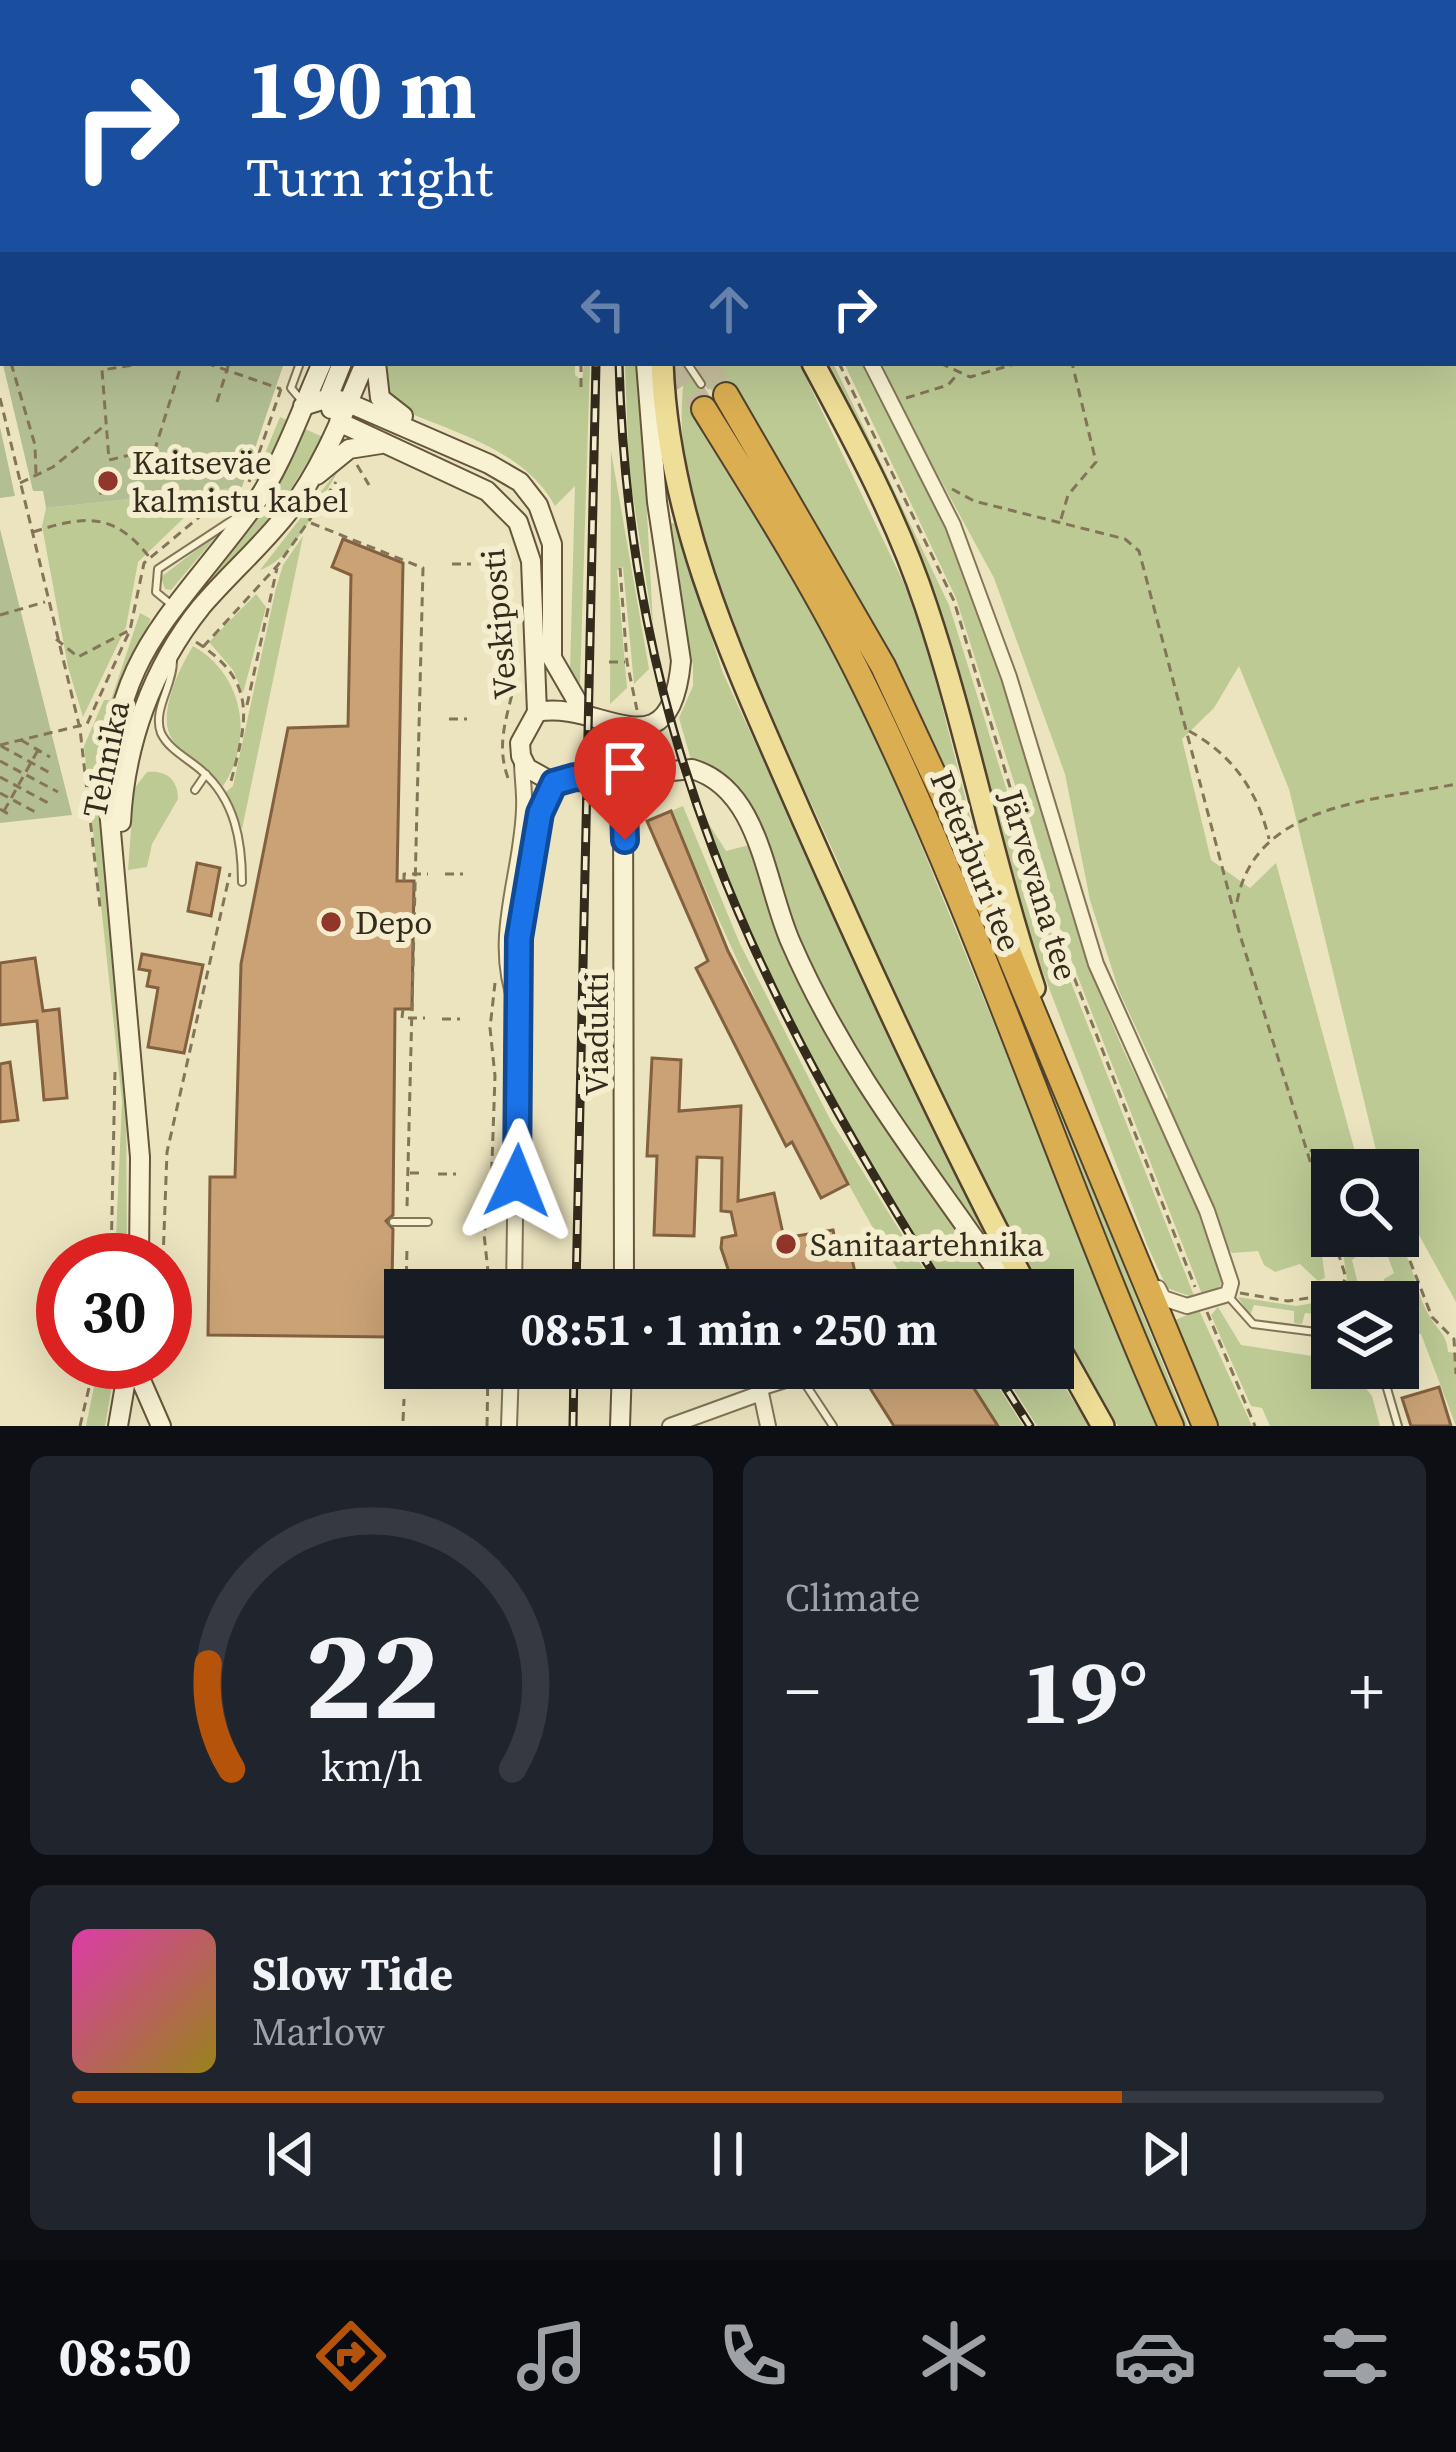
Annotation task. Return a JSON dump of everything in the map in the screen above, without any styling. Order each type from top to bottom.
[{"type":"highway","name":"Peterburi tee","points":[[710,396],[884,666],[1073,1104]]},
{"type":"highway","name":"Peterburi tee","points":[[710,396],[831,625],[922,812],[1067,1180],[1171,1426]]},
{"type":"highway","name":"Järvevana tee","points":[[1073,1104],[1204,1426]]},
{"type":"main road","points":[[662,366],[671,442],[699,571],[727,647],[930,1099],[1017,1269]]},
{"type":"main road","points":[[671,442],[684,366]]},
{"type":"main road","name":"Järvevana tee","points":[[815,366],[857,445],[926,604],[1004,898],[1073,1104]]},
{"type":"main road","points":[[1074,1377],[1103,1426]]},
{"type":"street","name":"Tehnika","points":[[139,1233],[140,1157],[110,757],[122,700],[171,605],[251,509],[298,400],[320,366]]},
{"type":"street","points":[[339,422],[342,366]]},
{"type":"street","points":[[338,401],[363,366]]},
{"type":"street","points":[[376,366],[380,398],[389,410],[412,420],[423,436]]},
{"type":"street","points":[[537,712],[558,708],[615,728],[641,729],[665,713],[678,687],[680,661],[659,520],[646,366]]},
{"type":"street","points":[[872,366],[929,476],[986,609],[1096,964],[1207,1211],[1231,1283],[1228,1294],[1187,1306],[1163,1298],[1130,1252]]},
{"type":"street","points":[[298,400],[338,401]]},
{"type":"street","name":"Veskiposti","points":[[338,401],[520,482],[538,506],[552,544],[552,658],[585,715]]},
{"type":"street","name":"Tehnika","points":[[118,874],[122,795],[139,720],[172,650],[200,608],[270,535],[309,482],[339,422]]},
{"type":"street","name":"Veskiposti","points":[[339,422],[487,490],[518,522],[530,561],[540,691],[537,712],[520,742],[521,756]]},
{"type":"street","points":[[309,482],[349,449],[387,444]]},
{"type":"street","name":"Viadukti","points":[[624,1269],[630,776],[647,746],[641,729]]},
{"type":"street","points":[[521,756],[526,768],[554,783],[575,777],[692,769],[712,775],[732,790],[746,814],[796,955],[851,1064],[995,1269]]},
{"type":"street","points":[[519,1009],[509,983],[506,928],[524,809],[521,756]]},
{"type":"street","points":[[514,1269],[519,938],[540,813],[554,783]]},
{"type":"street","points":[[1074,1382],[1083,1394]]},
{"type":"street","points":[[118,1426],[126,1389]]},
{"type":"street","points":[[143,1389],[160,1426]]},
{"type":"street","points":[[509,1426],[511,1389]]},
{"type":"street","points":[[620,1426],[621,1389]]},
{"type":"street","points":[[670,1426],[760,1393],[768,1426]]},
{"type":"lane","points":[[298,400],[291,383],[299,366]]},
{"type":"lane","points":[[686,366],[710,396]]},
{"type":"lane","points":[[200,608],[171,605],[154,587],[158,569],[209,531],[251,509]]},
{"type":"lane","points":[[172,650],[173,674],[158,722],[170,746],[206,774],[239,831],[242,882]]},
{"type":"lane","points":[[195,790],[206,774]]},
{"type":"lane","points":[[393,1222],[428,1222]]},
{"type":"lane","points":[[1228,1294],[1253,1324],[1311,1331]]},
{"type":"lane","points":[[760,1393],[802,1378],[832,1426]]},
{"type":"lane","points":[[1387,1389],[1398,1426]]},
{"type":"path","points":[[12,366],[35,446],[36,475]]},
{"type":"path","points":[[101,366],[109,460],[155,449],[181,366]]},
{"type":"path","points":[[102,370],[127,366]]},
{"type":"path","points":[[215,366],[298,400]]},
{"type":"path","points":[[217,402],[228,366]]},
{"type":"path","points":[[581,366],[581,387]]},
{"type":"path","points":[[840,366],[954,601],[1045,903],[1202,1302],[1256,1426]]},
{"type":"path","points":[[944,366],[957,375]]},
{"type":"path","points":[[892,405],[948,385],[957,375],[1003,366]]},
{"type":"path","points":[[1060,521],[1068,495],[1096,462],[1073,366]]},
{"type":"path","points":[[0,398],[80,729],[102,916]]},
{"type":"path","points":[[80,729],[106,687],[130,630],[139,572],[210,508],[246,487],[274,410]]},
{"type":"path","points":[[20,483],[106,425]]},
{"type":"path","points":[[203,647],[278,565],[353,458],[369,485]]},
{"type":"path","points":[[929,476],[974,501],[1125,539],[1139,550],[1311,1164]]},
{"type":"path","points":[[32,532],[88,519],[131,534],[150,558]]},
{"type":"path","points":[[310,523],[423,568],[433,564]]},
{"type":"path","points":[[452,564],[470,564]]},
{"type":"path","points":[[224,790],[278,565]]},
{"type":"path","points":[[407,1207],[423,568]]},
{"type":"path","points":[[620,568],[627,662],[641,729]]},
{"type":"path","points":[[253,588],[271,598]]},
{"type":"path","points":[[0,614],[46,601]]},
{"type":"path","points":[[134,604],[152,616]]},
{"type":"path","points":[[55,638],[77,657],[130,630]]},
{"type":"path","points":[[195,642],[230,670],[247,707]]},
{"type":"path","points":[[513,791],[499,754],[518,654]]},
{"type":"path","points":[[609,662],[627,662]]},
{"type":"path","points":[[420,719],[431,719]]},
{"type":"path","points":[[448,719],[467,719]]},
{"type":"path","points":[[0,745],[49,730],[80,729]]},
{"type":"path","points":[[1190,730],[1230,763],[1259,796],[1270,841]]},
{"type":"path","points":[[21,740],[50,757]]},
{"type":"path","points":[[0,745],[52,774]]},
{"type":"path","points":[[10,814],[2,810],[38,750]]},
{"type":"path","points":[[0,761],[58,792]]},
{"type":"path","points":[[0,777],[50,805]]},
{"type":"path","points":[[1236,908],[1246,870],[1270,841],[1317,813],[1456,784]]},
{"type":"path","points":[[0,793],[37,813]]},
{"type":"path","points":[[164,1233],[167,1152],[232,860]]},
{"type":"path","points":[[404,881],[404,874],[428,874]]},
{"type":"path","points":[[445,874],[464,874]]},
{"type":"path","points":[[403,1009],[403,1018],[425,1018]]},
{"type":"path","points":[[442,1018],[460,1019]]},
{"type":"path","points":[[478,1019],[491,1019]]},
{"type":"path","points":[[488,1269],[484,1234],[495,1076],[490,1028]]},
{"type":"path","points":[[112,1233],[115,1067]]},
{"type":"path","points":[[1306,1148],[1311,1151]]},
{"type":"path","points":[[408,1173],[421,1173]]},
{"type":"path","points":[[438,1174],[457,1174]]},
{"type":"path","points":[[406,1269],[407,1248]]},
{"type":"path","points":[[1408,1257],[1432,1317],[1454,1340],[1456,1373]]},
{"type":"path","points":[[1228,1294],[1288,1301],[1311,1298]]},
{"type":"path","points":[[80,1426],[88,1389]]},
{"type":"path","points":[[488,1389],[488,1426]]},
{"type":"path","points":[[403,1421],[404,1399]]},
{"type":"green space","points":[[3,366],[283,366],[242,487],[46,508],[43,491],[33,491]]},
{"type":"green space","points":[[384,366],[575,366],[575,375],[582,381],[584,366],[590,366],[580,683],[570,672],[575,486],[555,506],[542,486],[506,457],[390,403]]},
{"type":"green space","points":[[625,366],[639,366],[653,625],[629,471]]},
{"type":"green space","points":[[695,366],[800,366],[919,615],[974,832],[849,580],[733,390],[693,414],[811,610],[877,737],[1158,1426],[1118,1426],[1111,1415],[1074,1351],[1074,1269],[1028,1269],[947,1116],[884,982],[837,860],[728,619],[705,553],[689,488],[682,426],[686,367],[705,399],[714,394]]},
{"type":"green space","points":[[828,366],[834,366],[949,605],[1050,929],[1195,1298],[1167,1288],[1148,1247],[1020,912],[926,573]]},
{"type":"green space","points":[[845,366],[867,366],[964,568],[1010,698],[1103,1002],[1157,1115],[1168,1097],[1119,991],[1090,900],[1065,774],[994,578],[879,366],[1456,366],[1456,1302],[1419,1235],[1419,1149],[1376,1149],[1289,789],[1239,666],[1214,708],[1182,739],[1211,860],[1250,888],[1276,863],[1354,1149],[1311,1149],[1311,1257],[1322,1257],[1325,1278],[1318,1281],[1300,1264],[1275,1272],[1264,1265],[1258,1251],[1232,1253],[1225,1245],[1222,1283],[1203,1297],[1065,944],[956,598]]},
{"type":"green space","points":[[280,417],[287,420],[258,482],[254,480]]},
{"type":"green space","points":[[0,427],[15,496],[0,498]]},
{"type":"green space","points":[[303,428],[323,437],[274,516],[197,598],[189,599],[260,512]]},
{"type":"green space","points":[[611,451],[649,669],[634,684],[623,567],[617,570],[627,688],[610,704]]},
{"type":"green space","points":[[344,462],[297,539],[286,553],[260,570]]},
{"type":"green space","points":[[242,487],[189,513],[138,562],[126,627],[83,717],[68,667],[42,526],[46,508]]},
{"type":"green space","points":[[674,523],[723,673],[910,1080],[986,1230],[979,1235],[927,1166],[816,984],[742,790],[715,768],[691,760],[679,718],[693,686],[693,666],[667,524]]},
{"type":"green space","points":[[0,529],[72,815],[0,823]]},
{"type":"green space","points":[[220,532],[171,590],[165,589],[161,577]]},
{"type":"green space","points":[[303,536],[242,829],[226,792],[233,786],[276,588],[283,565]]},
{"type":"green space","points":[[256,594],[266,607],[243,693],[233,670],[209,642]]},
{"type":"green space","points":[[140,613],[151,619],[118,686],[101,770],[126,1078],[127,1233],[116,1233],[122,1101],[84,746],[104,700],[111,700]]},
{"type":"green space","points":[[193,646],[223,673],[239,708],[239,748],[223,786],[182,751],[168,729],[172,691]]},
{"type":"green space","points":[[147,772],[170,777],[178,799],[152,844],[147,867],[128,870],[134,789]]},
{"type":"green space","points":[[933,795],[1188,1426],[1180,1426],[927,798]]},
{"type":"green space","points":[[683,806],[740,944],[831,1121],[924,1269],[898,1269],[875,1231],[811,1114],[671,811]]},
{"type":"green space","points":[[707,821],[726,851],[749,845],[781,937],[844,1065],[988,1269],[936,1269],[813,1063],[729,883]]},
{"type":"green space","points":[[1344,1257],[1356,1257],[1352,1260],[1357,1281],[1347,1280]]},
{"type":"green space","points":[[1388,1257],[1407,1257],[1415,1281],[1384,1281],[1394,1273]]},
{"type":"green space","points":[[1419,1291],[1448,1352],[1456,1353],[1456,1426],[1421,1334]]},
{"type":"green space","points":[[1238,1297],[1296,1306],[1311,1303],[1311,1314],[1305,1313],[1302,1324],[1294,1323],[1294,1311],[1254,1305],[1250,1316]]},
{"type":"green space","points":[[1218,1307],[1241,1345],[1311,1356],[1311,1389],[1366,1389],[1380,1426],[1270,1426],[1262,1408],[1251,1406],[1211,1315]]},
{"type":"green space","points":[[1199,1310],[1252,1426],[1218,1426],[1173,1321]]},
{"type":"green space","points":[[94,1389],[111,1389],[105,1426],[86,1426]]},
{"type":"green space","points":[[974,1389],[1000,1389],[1023,1426],[998,1426]]},
{"type":"green space","points":[[1013,1389],[1066,1389],[1089,1426],[1037,1426]]},
{"type":"building","name":"Kaitseväe kalmistu kabel","points":[[115,471],[117,490],[101,493],[99,472]]},
{"type":"building","name":"Depo","points":[[343,539],[403,563],[397,881],[414,881],[412,1009],[395,1009],[393,1215],[386,1221],[393,1229],[392,1269],[384,1269],[384,1337],[208,1335],[210,1177],[235,1177],[241,964],[288,728],[348,726],[351,575],[332,567]]},
{"type":"building","points":[[671,811],[728,951],[848,1184],[821,1198],[792,1142],[786,1146],[696,968],[708,961],[647,821]]},
{"type":"building","points":[[197,863],[220,868],[211,916],[188,911]]},
{"type":"building","points":[[142,954],[203,965],[184,1053],[148,1047],[158,988],[147,986],[150,971],[139,969]]},
{"type":"building","points":[[35,958],[43,1011],[59,1009],[67,1098],[44,1100],[37,1021],[0,1025],[0,963]]},
{"type":"building","points":[[652,1058],[681,1060],[679,1111],[741,1106],[738,1201],[774,1193],[784,1238],[833,1230],[835,1240],[847,1237],[854,1269],[728,1269],[722,1238],[736,1235],[731,1212],[721,1211],[722,1158],[697,1157],[694,1236],[654,1235],[657,1156],[647,1156]]},
{"type":"building","points":[[10,1062],[18,1120],[0,1122],[0,1064]]},
{"type":"building","points":[[1439,1387],[1451,1426],[1411,1426],[1402,1398]]},
{"type":"building","points":[[871,1389],[974,1389],[998,1426],[894,1426]]},
{"type":"tunnel","points":[[676,366],[704,409]]},
{"type":"tunnel","points":[[707,366],[726,395]]},
{"type":"railway","points":[[576,1269],[596,366]]},
{"type":"railway","points":[[619,366],[628,496],[647,620],[676,738],[713,850],[759,960],[814,1068],[931,1269]]},
{"type":"railway","points":[[573,1426],[574,1389]]},
{"type":"railway","points":[[1006,1389],[1030,1426]]},
{"type":"place","name":"Kaitseväe kalmistu kabel","points":[[108,481]]},
{"type":"place","name":"Depo","points":[[331,922]]},
{"type":"place","name":"Sanitaartehnika","points":[[786,1244]]},
{"type":"route","points":[[517,1181],[519,938],[540,813],[554,783],[575,777],[623,778],[625,840]]}]
